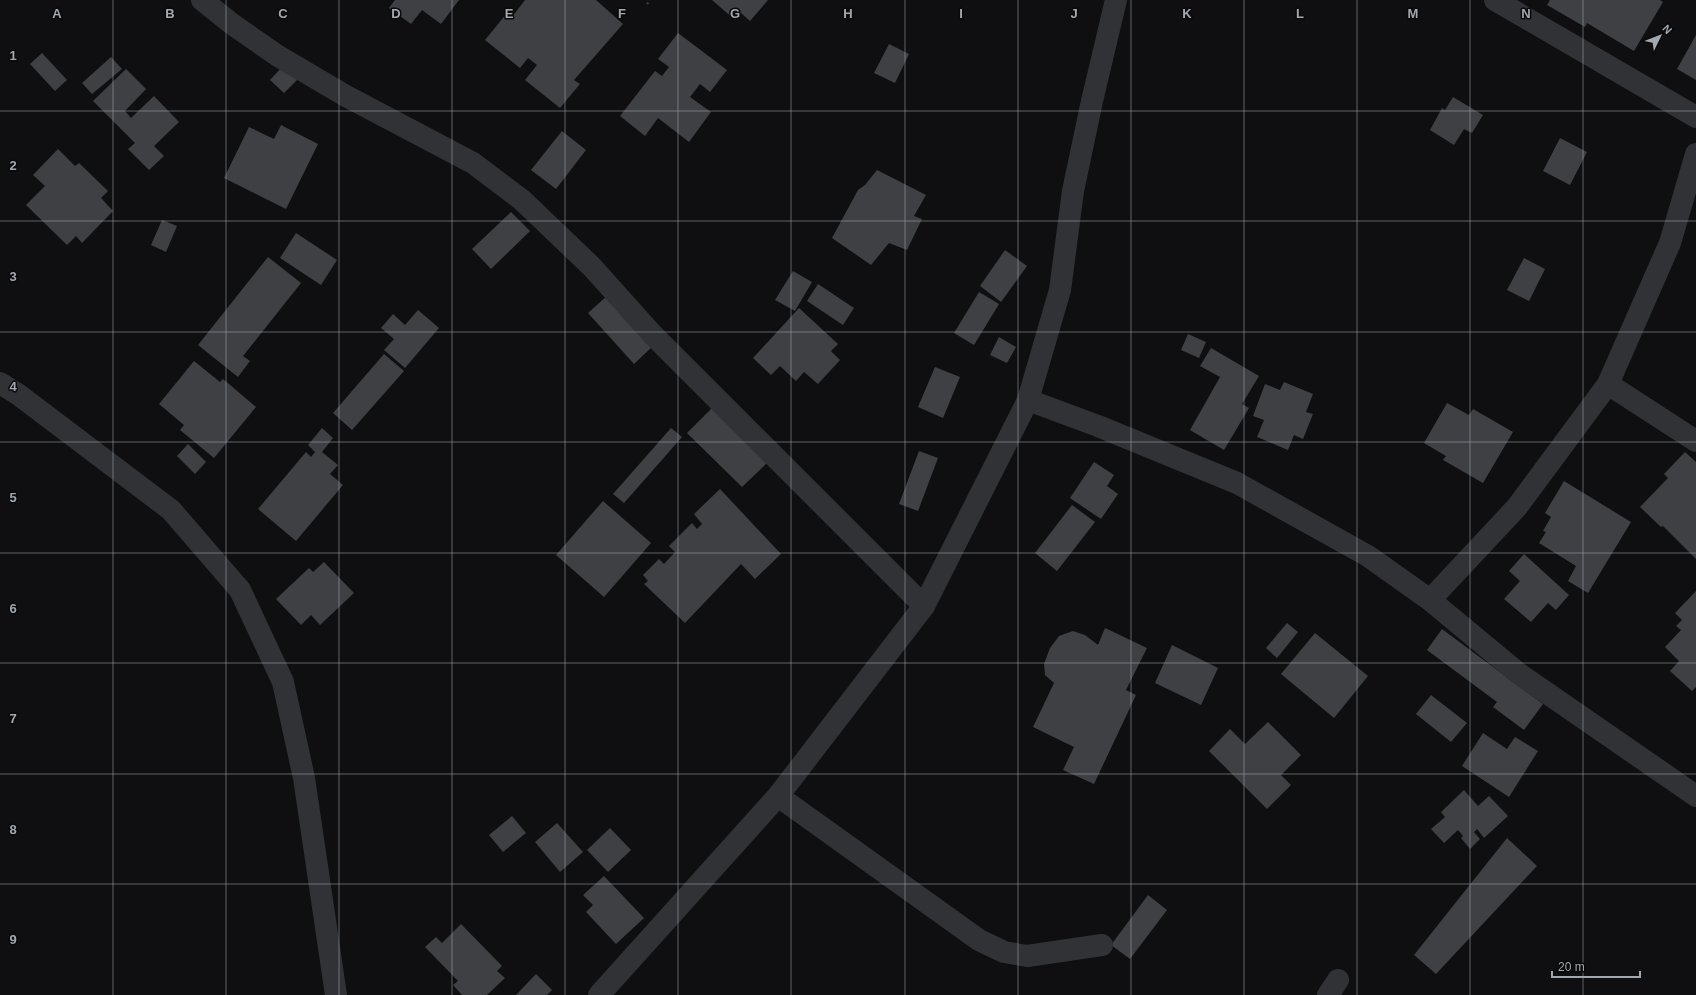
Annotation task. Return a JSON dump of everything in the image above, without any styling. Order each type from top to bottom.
[{"type":"street","points":[[202,0],[232,24],[278,56],[346,96],[473,163],[522,200],[592,267],[653,335],[924,606]]},
{"type":"street","points":[[599,995],[778,796],[924,606],[1028,400],[1060,290],[1073,191],[1092,101],[1116,0]]},
{"type":"street","points":[[1495,0],[1696,117]]},
{"type":"street","points":[[1430,600],[1517,507],[1608,384],[1670,243],[1696,154]]},
{"type":"street","points":[[0,383],[19,395],[171,510],[240,590],[284,682],[304,778],[336,995]]},
{"type":"street","points":[[1608,384],[1696,441]]},
{"type":"street","points":[[1028,400],[1098,426],[1237,483],[1368,556],[1430,600],[1518,673],[1696,796]]},
{"type":"street","points":[[778,796],[933,908],[985,943],[1004,952],[1027,956],[1102,945]]},
{"type":"path","points":[[647,4],[650,0]]},
{"type":"building","points":[[395,0],[459,0],[441,24],[422,10],[411,24],[389,8]]},
{"type":"building","points":[[525,0],[596,0],[623,24],[574,80],[580,84],[560,108],[525,80],[537,65],[528,58],[520,68],[485,40],[507,13],[512,17]]},
{"type":"building","points":[[712,0],[768,0],[750,21],[741,13],[735,20]]},
{"type":"building","points":[[1550,0],[1660,0],[1663,2],[1634,51],[1587,23],[1585,27],[1547,5]]},
{"type":"building","points":[[678,33],[727,70],[710,92],[700,84],[690,97],[711,112],[689,142],[658,118],[645,136],[620,116],[655,71],[662,76],[669,67],[658,59]]},
{"type":"building","points":[[1696,35],[1696,80],[1677,69]]},
{"type":"building","points":[[889,44],[909,54],[895,83],[874,73]]},
{"type":"building","points":[[42,53],[67,80],[55,91],[30,64]]},
{"type":"building","points":[[111,57],[122,69],[92,94],[82,83]]},
{"type":"building","points":[[283,66],[298,79],[284,93],[270,80]]},
{"type":"building","points":[[126,69],[146,89],[125,111],[131,118],[154,96],[179,122],[154,146],[164,156],[149,170],[128,149],[135,143],[93,101]]},
{"type":"building","points":[[1453,97],[1483,115],[1472,133],[1464,129],[1454,145],[1430,130],[1442,108],[1445,110]]},
{"type":"building","points":[[281,125],[318,144],[286,209],[224,178],[249,127],[274,139]]},
{"type":"building","points":[[562,131],[586,150],[556,189],[531,170]]},
{"type":"building","points":[[1560,138],[1587,152],[1570,185],[1543,171]]},
{"type":"building","points":[[58,149],[75,166],[79,163],[108,191],[101,198],[113,211],[82,243],[76,236],[67,245],[26,205],[45,186],[33,175]]},
{"type":"building","points":[[877,170],[926,195],[914,216],[922,219],[907,250],[889,243],[871,265],[832,238],[858,190],[865,185]]},
{"type":"building","points":[[511,212],[530,231],[491,269],[472,249]]},
{"type":"building","points":[[162,220],[177,226],[166,252],[151,245]]},
{"type":"building","points":[[296,233],[337,260],[321,285],[280,258]]},
{"type":"building","points":[[1005,250],[1027,266],[1001,302],[980,286]]},
{"type":"building","points":[[268,257],[301,283],[243,356],[250,361],[238,377],[198,345]]},
{"type":"building","points":[[1524,258],[1545,269],[1529,301],[1507,290]]},
{"type":"building","points":[[793,271],[812,282],[795,311],[775,300]]},
{"type":"building","points":[[818,284],[854,308],[843,325],[807,301]]},
{"type":"building","points":[[979,292],[999,304],[974,345],[954,333]]},
{"type":"building","points":[[608,295],[653,346],[634,364],[588,313]]},
{"type":"building","points":[[799,308],[838,344],[831,351],[840,360],[818,384],[804,372],[796,381],[780,366],[771,375],[753,358]]},
{"type":"building","points":[[418,310],[439,328],[405,368],[384,350],[394,339],[381,328],[393,314],[405,325]]},
{"type":"building","points":[[1188,334],[1206,342],[1199,358],[1181,350]]},
{"type":"building","points":[[999,337],[1016,347],[1007,363],[990,355]]},
{"type":"building","points":[[1211,348],[1259,376],[1242,404],[1249,408],[1224,450],[1190,430],[1220,377],[1200,366]]},
{"type":"building","points":[[384,354],[404,371],[352,430],[333,413]]},
{"type":"building","points":[[194,361],[220,382],[223,379],[256,407],[214,458],[180,430],[184,425],[159,404]]},
{"type":"building","points":[[935,367],[960,377],[943,418],[918,407]]},
{"type":"building","points":[[1284,382],[1313,394],[1306,412],[1313,414],[1303,439],[1294,435],[1288,450],[1257,437],[1264,420],[1253,416],[1265,384],[1280,390]]},
{"type":"building","points":[[1447,403],[1469,415],[1473,409],[1513,432],[1483,483],[1443,460],[1446,456],[1424,443]]},
{"type":"building","points":[[712,408],[767,463],[742,487],[687,433]]},
{"type":"building","points":[[322,428],[333,438],[322,452],[338,465],[330,474],[343,485],[296,541],[258,509],[306,452],[311,457],[315,452],[308,445]]},
{"type":"building","points":[[671,428],[682,437],[624,503],[613,494]]},
{"type":"building","points":[[188,444],[206,462],[195,474],[177,456]]},
{"type":"building","points":[[919,451],[938,458],[918,511],[899,504]]},
{"type":"building","points":[[1685,452],[1696,462],[1696,559],[1663,526],[1661,527],[1640,507],[1668,478],[1664,474]]},
{"type":"building","points":[[1094,462],[1114,475],[1107,486],[1118,494],[1101,519],[1070,498]]},
{"type":"building","points":[[1564,481],[1631,522],[1588,593],[1568,581],[1576,566],[1539,543],[1546,532],[1543,531],[1551,517],[1545,513]]},
{"type":"building","points":[[720,489],[781,554],[755,579],[741,564],[685,623],[644,584],[648,581],[643,575],[659,559],[664,564],[675,552],[669,546],[692,523],[697,529],[702,524],[694,514]]},
{"type":"building","points":[[603,501],[651,543],[604,597],[556,555]]},
{"type":"building","points":[[1072,505],[1095,522],[1057,571],[1035,553]]},
{"type":"building","points":[[1524,554],[1569,595],[1556,610],[1548,603],[1531,622],[1504,599],[1520,581],[1509,571]]},
{"type":"building","points":[[324,562],[354,593],[320,625],[311,615],[301,625],[276,599],[309,568],[313,572]]},
{"type":"building","points":[[1696,591],[1696,687],[1692,691],[1670,671],[1679,661],[1665,647],[1681,630],[1676,626],[1682,620],[1675,613]]},
{"type":"building","points":[[1287,623],[1298,632],[1277,658],[1266,648]]},
{"type":"building","points":[[1105,628],[1147,648],[1126,690],[1136,695],[1094,784],[1063,770],[1074,747],[1033,727],[1054,683],[1045,675],[1044,664],[1050,648],[1059,636],[1073,631],[1085,635],[1098,645]]},
{"type":"building","points":[[1442,629],[1543,704],[1524,730],[1493,707],[1497,702],[1427,650]]},
{"type":"building","points":[[1315,633],[1368,676],[1334,718],[1281,674]]},
{"type":"building","points":[[1172,645],[1218,668],[1201,705],[1155,683]]},
{"type":"building","points":[[1431,695],[1467,723],[1451,742],[1416,714]]},
{"type":"building","points":[[1268,722],[1301,755],[1281,775],[1291,785],[1267,809],[1209,751],[1230,729],[1245,744]]},
{"type":"building","points":[[1483,733],[1507,749],[1515,737],[1538,751],[1509,797],[1462,766]]},
{"type":"building","points":[[1464,790],[1478,806],[1489,796],[1508,816],[1484,838],[1477,829],[1474,832],[1480,839],[1470,849],[1461,838],[1463,836],[1458,830],[1444,843],[1431,829],[1445,817],[1441,812]]},
{"type":"building","points":[[512,816],[526,833],[503,852],[489,835]]},
{"type":"building","points":[[557,823],[583,852],[560,872],[535,842]]},
{"type":"building","points":[[610,828],[631,850],[608,872],[587,850]]},
{"type":"building","points":[[1507,838],[1537,866],[1436,974],[1414,955]]},
{"type":"building","points":[[604,876],[644,918],[616,944],[586,912],[593,905],[583,895]]},
{"type":"building","points":[[1148,895],[1167,910],[1130,959],[1111,945]]},
{"type":"building","points":[[461,924],[502,966],[497,971],[505,978],[487,995],[462,995],[453,985],[458,981],[425,947],[436,937],[442,943]]},
{"type":"building","points":[[536,974],[552,990],[547,995],[516,995]]}]
